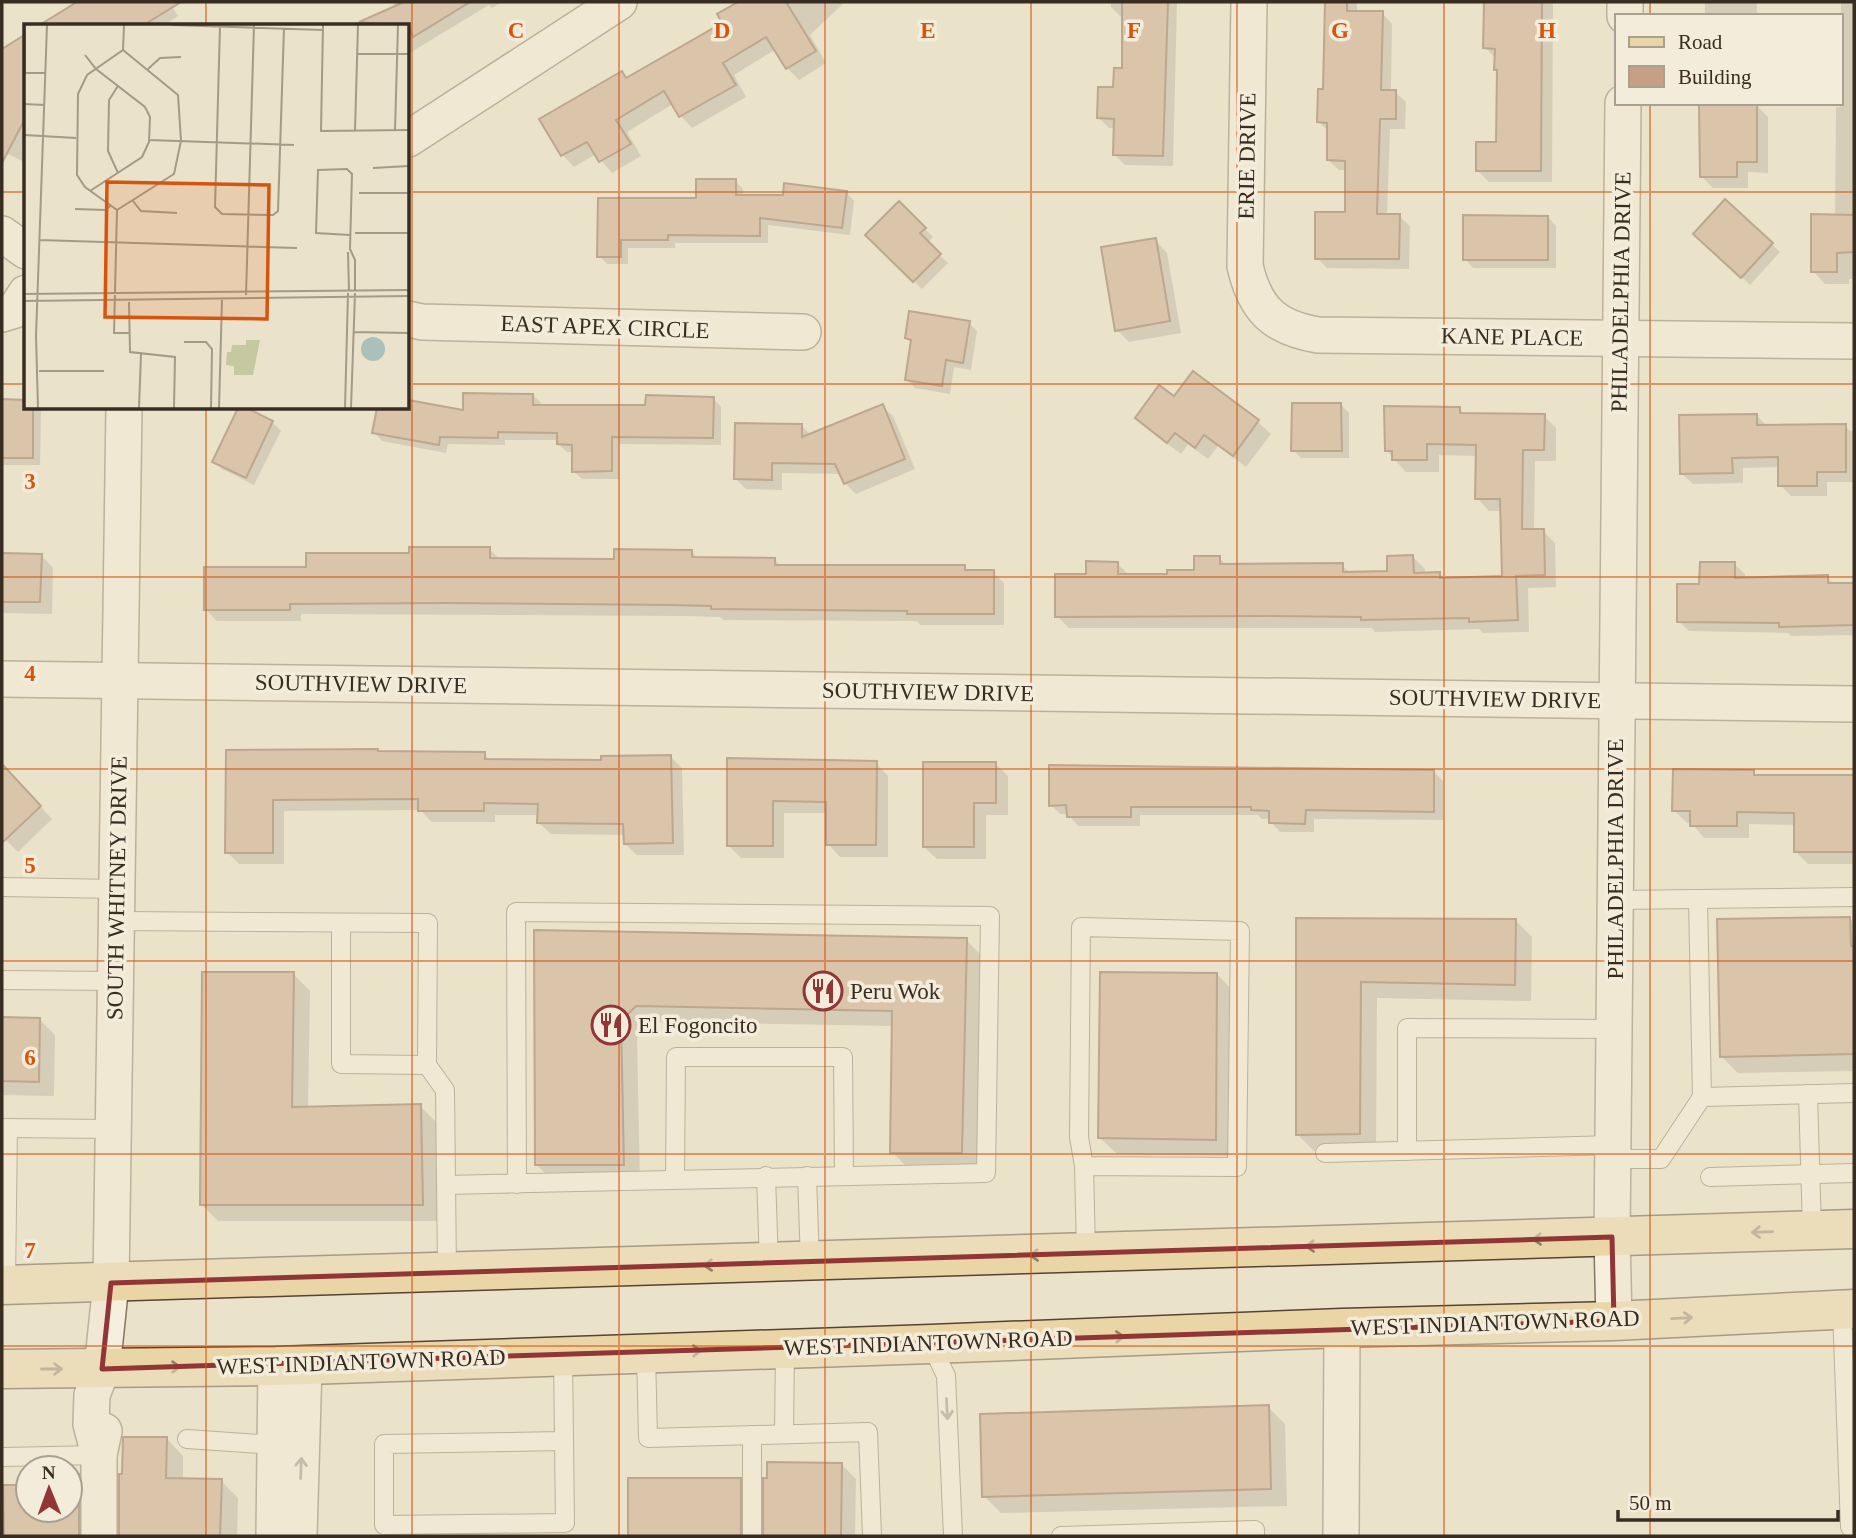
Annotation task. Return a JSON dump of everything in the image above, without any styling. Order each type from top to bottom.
[{"type":"main road","points":[[4,1285],[1854,1229]]},
{"type":"main road","name":"WEST INDIANTOWN ROAD","points":[[2,1369],[290,1365],[1614,1321],[1848,1310]]},
{"type":"street","points":[[410,138],[619,2]]},
{"type":"street","name":"ERIE DRIVE","points":[[1249,2],[1245,266],[1250,288],[1261,307]]},
{"type":"street","name":"PHILADELPHIA DRIVE","points":[[1614,1321],[1612,1237],[1623,105]]},
{"type":"street","points":[[2,234],[24,250]]},
{"type":"street","points":[[2,314],[15,310],[24,296]]},
{"type":"street","name":"KANE PLACE","points":[[1261,307],[1278,322],[1298,332],[1318,335],[1854,341]]},
{"type":"street","name":"EAST APEX CIRCLE","points":[[410,319],[803,332]]},
{"type":"street","name":"SOUTH WHITNEY DRIVE","points":[[99,1536],[99,1455],[107,1419],[102,1369],[111,1283],[124,410]]},
{"type":"street","name":"SOUTHVIEW DRIVE","points":[[2,679],[1854,704]]},
{"type":"street","points":[[1341,1536],[1342,1328]]},
{"type":"street","points":[[274,1536],[276,1445],[290,1365]]},
{"type":"street","points":[[290,1365],[299,1536]]},
{"type":"lane","points":[[2,887],[117,905],[341,923],[428,923],[426,1065],[445,1090],[447,1273]]},
{"type":"lane","points":[[1615,900],[1854,897]]},
{"type":"lane","points":[[1325,1153],[1407,1150],[1613,1152],[1661,1159],[1702,1097],[1698,899]]},
{"type":"lane","points":[[446,1185],[517,1184],[676,1178],[986,1172],[990,916],[516,912],[517,1184]]},
{"type":"lane","points":[[341,923],[341,1064],[426,1065]]},
{"type":"lane","points":[[1084,1166],[1237,1167],[1240,931],[1081,927],[1079,1137],[1084,1166],[1086,1253]]},
{"type":"lane","points":[[2,980],[116,981]]},
{"type":"lane","points":[[1407,1150],[1407,1028],[1614,1029]]},
{"type":"lane","points":[[676,1178],[676,1057],[843,1057],[844,1175]]},
{"type":"lane","points":[[1702,1097],[1854,1093]]},
{"type":"lane","points":[[1808,1094],[1812,1230]]},
{"type":"lane","points":[[4,1285],[5,1128],[113,1129]]},
{"type":"lane","points":[[1710,1177],[1854,1173]]},
{"type":"lane","points":[[766,1176],[769,1263]]},
{"type":"lane","points":[[807,1176],[810,1262]]},
{"type":"lane","points":[[1848,1310],[1850,1527],[1854,1527]]},
{"type":"lane","points":[[931,1344],[946,1376],[953,1536]]},
{"type":"lane","points":[[784,1434],[785,1348]]},
{"type":"lane","points":[[646,1352],[648,1438],[868,1433],[872,1536]]},
{"type":"lane","points":[[563,1356],[565,1523],[384,1525],[384,1444],[563,1441]]},
{"type":"lane","points":[[751,1536],[752,1436]]},
{"type":"lane","points":[[187,1438],[276,1445]]},
{"type":"lane","points":[[2,1457],[99,1455]]},
{"type":"lane","points":[[1061,1536],[1255,1530],[1255,1536]]},
{"type":"highlighted area","points":[[1612,1237],[1614,1321],[102,1369],[111,1283]]},
{"type":"building","points":[[77,2],[181,2],[145,24],[41,24]]},
{"type":"building","points":[[404,2],[470,2],[413,37],[410,24],[359,22]]},
{"type":"building","points":[[738,2],[786,2],[816,51],[786,69],[766,37],[723,63],[736,85],[679,117],[664,91],[616,120],[631,144],[599,162],[587,142],[561,156],[539,119],[622,71],[626,78],[722,23],[717,14]]},
{"type":"building","points":[[1122,2],[1168,2],[1163,156],[1113,155],[1114,119],[1097,118],[1098,87],[1113,87],[1114,68],[1122,68]]},
{"type":"building","points":[[1325,2],[1347,2],[1347,11],[1383,11],[1381,90],[1396,90],[1396,119],[1380,119],[1377,214],[1400,214],[1399,259],[1315,259],[1315,212],[1345,212],[1345,161],[1327,160],[1327,123],[1317,122],[1318,89],[1323,89]]},
{"type":"building","points":[[1484,2],[1542,2],[1541,171],[1476,171],[1476,142],[1496,142],[1497,70],[1494,70],[1495,49],[1483,48]]},
{"type":"building","points":[[24,35],[24,121],[2,163],[2,49]]},
{"type":"building","points":[[1699,105],[1757,105],[1757,162],[1737,162],[1737,177],[1700,177]]},
{"type":"building","points":[[696,179],[736,179],[736,195],[783,195],[784,183],[847,191],[842,228],[760,218],[760,236],[668,235],[668,240],[621,240],[621,257],[597,257],[598,198],[696,198]]},
{"type":"building","points":[[1725,199],[1773,243],[1741,278],[1693,234]]},
{"type":"building","points":[[899,201],[926,228],[920,233],[941,254],[913,282],[865,235]]},
{"type":"building","points":[[1811,214],[1854,215],[1854,252],[1837,253],[1837,272],[1811,272]]},
{"type":"building","points":[[1463,215],[1548,216],[1548,260],[1463,260]]},
{"type":"building","points":[[1156,238],[1170,321],[1115,331],[1101,247]]},
{"type":"building","points":[[909,311],[970,321],[963,363],[946,360],[942,386],[905,380],[911,340],[905,338]]},
{"type":"building","points":[[1193,371],[1259,420],[1233,456],[1204,435],[1195,448],[1175,433],[1167,443],[1135,418],[1159,385],[1174,396]]},
{"type":"building","points":[[463,393],[533,394],[533,405],[645,405],[646,395],[714,397],[713,438],[612,437],[612,471],[572,472],[572,445],[557,444],[557,433],[498,432],[498,438],[440,437],[439,445],[372,433],[377,410],[410,410],[410,400],[463,410]]},
{"type":"building","points":[[2,399],[24,400],[24,410],[33,410],[33,458],[2,458]]},
{"type":"building","points":[[1292,403],[1341,403],[1342,451],[1291,451]]},
{"type":"building","points":[[883,404],[905,459],[844,484],[835,464],[772,463],[772,480],[734,479],[735,423],[802,424],[802,437]]},
{"type":"building","points":[[1384,406],[1460,407],[1460,413],[1545,414],[1544,450],[1523,450],[1522,529],[1544,529],[1545,575],[1516,576],[1518,620],[1469,622],[1469,618],[1361,620],[1361,617],[1264,616],[1055,617],[1055,574],[1086,574],[1086,561],[1118,562],[1118,574],[1167,574],[1167,570],[1194,570],[1194,556],[1220,556],[1220,564],[1343,563],[1343,572],[1387,571],[1387,556],[1413,555],[1414,573],[1440,572],[1440,578],[1502,576],[1500,499],[1475,499],[1476,445],[1427,444],[1427,460],[1392,460],[1392,451],[1385,451]]},
{"type":"building","points":[[237,410],[251,410],[273,421],[246,478],[212,462]]},
{"type":"building","points":[[1757,414],[1757,425],[1846,424],[1846,472],[1817,472],[1817,486],[1778,486],[1778,457],[1732,458],[1733,473],[1680,474],[1679,415]]},
{"type":"building","points":[[409,547],[490,547],[490,558],[614,559],[614,549],[692,550],[692,557],[775,558],[775,565],[965,565],[965,570],[994,570],[994,614],[711,609],[711,606],[670,605],[445,603],[290,604],[290,610],[204,610],[204,567],[306,567],[306,553],[409,553]]},
{"type":"building","points":[[2,553],[42,554],[40,602],[2,602]]},
{"type":"building","points":[[1700,562],[1735,562],[1735,578],[1828,575],[1828,583],[1854,583],[1854,625],[1779,627],[1779,623],[1677,622],[1677,584],[1699,584]]},
{"type":"building","points":[[378,749],[485,752],[485,759],[601,760],[601,756],[671,755],[673,843],[624,844],[623,824],[537,823],[538,804],[484,803],[484,811],[418,811],[418,799],[273,800],[273,853],[225,853],[226,750]]},
{"type":"building","points":[[727,758],[877,761],[876,845],[826,845],[826,802],[773,801],[773,846],[727,846]]},
{"type":"building","points":[[923,762],[996,762],[996,803],[974,803],[974,847],[923,847]]},
{"type":"building","points":[[2,764],[41,806],[2,843]]},
{"type":"building","points":[[1049,765],[1434,770],[1434,812],[1306,810],[1305,824],[1269,823],[1269,811],[1251,810],[1251,807],[1131,807],[1131,817],[1067,817],[1066,805],[1049,806]]},
{"type":"building","points":[[1673,769],[1754,770],[1754,775],[1854,775],[1854,852],[1794,852],[1794,813],[1737,812],[1737,826],[1690,826],[1690,811],[1672,811]]},
{"type":"building","points":[[1850,917],[1851,946],[1854,946],[1854,1054],[1720,1057],[1717,919]]},
{"type":"building","points":[[1296,918],[1516,919],[1515,985],[1361,982],[1360,1134],[1296,1135]]},
{"type":"building","points":[[534,930],[967,938],[962,1153],[890,1153],[892,1011],[636,1006],[621,1021],[624,1165],[535,1165]]},
{"type":"building","points":[[202,972],[294,972],[292,1107],[421,1104],[423,1205],[200,1205]]},
{"type":"building","points":[[1100,972],[1217,973],[1216,1140],[1098,1138]]},
{"type":"building","points":[[2,1017],[40,1018],[39,1082],[2,1081]]},
{"type":"building","points":[[1269,1405],[1271,1489],[982,1497],[980,1414]]},
{"type":"building","points":[[123,1437],[167,1437],[166,1478],[222,1479],[220,1536],[119,1536],[119,1474],[122,1474]]},
{"type":"building","points":[[767,1462],[842,1463],[841,1536],[763,1536],[763,1478],[767,1478]]},
{"type":"building","points":[[628,1478],[741,1478],[741,1536],[628,1536]]},
{"type":"building","points":[[3,1485],[14,1485],[14,1524],[79,1524],[79,1536],[4,1536]]},
{"type":"place","name":"Peru Wok","points":[[823,991]]},
{"type":"place","name":"El Fogoncito","points":[[611,1025]]}]
